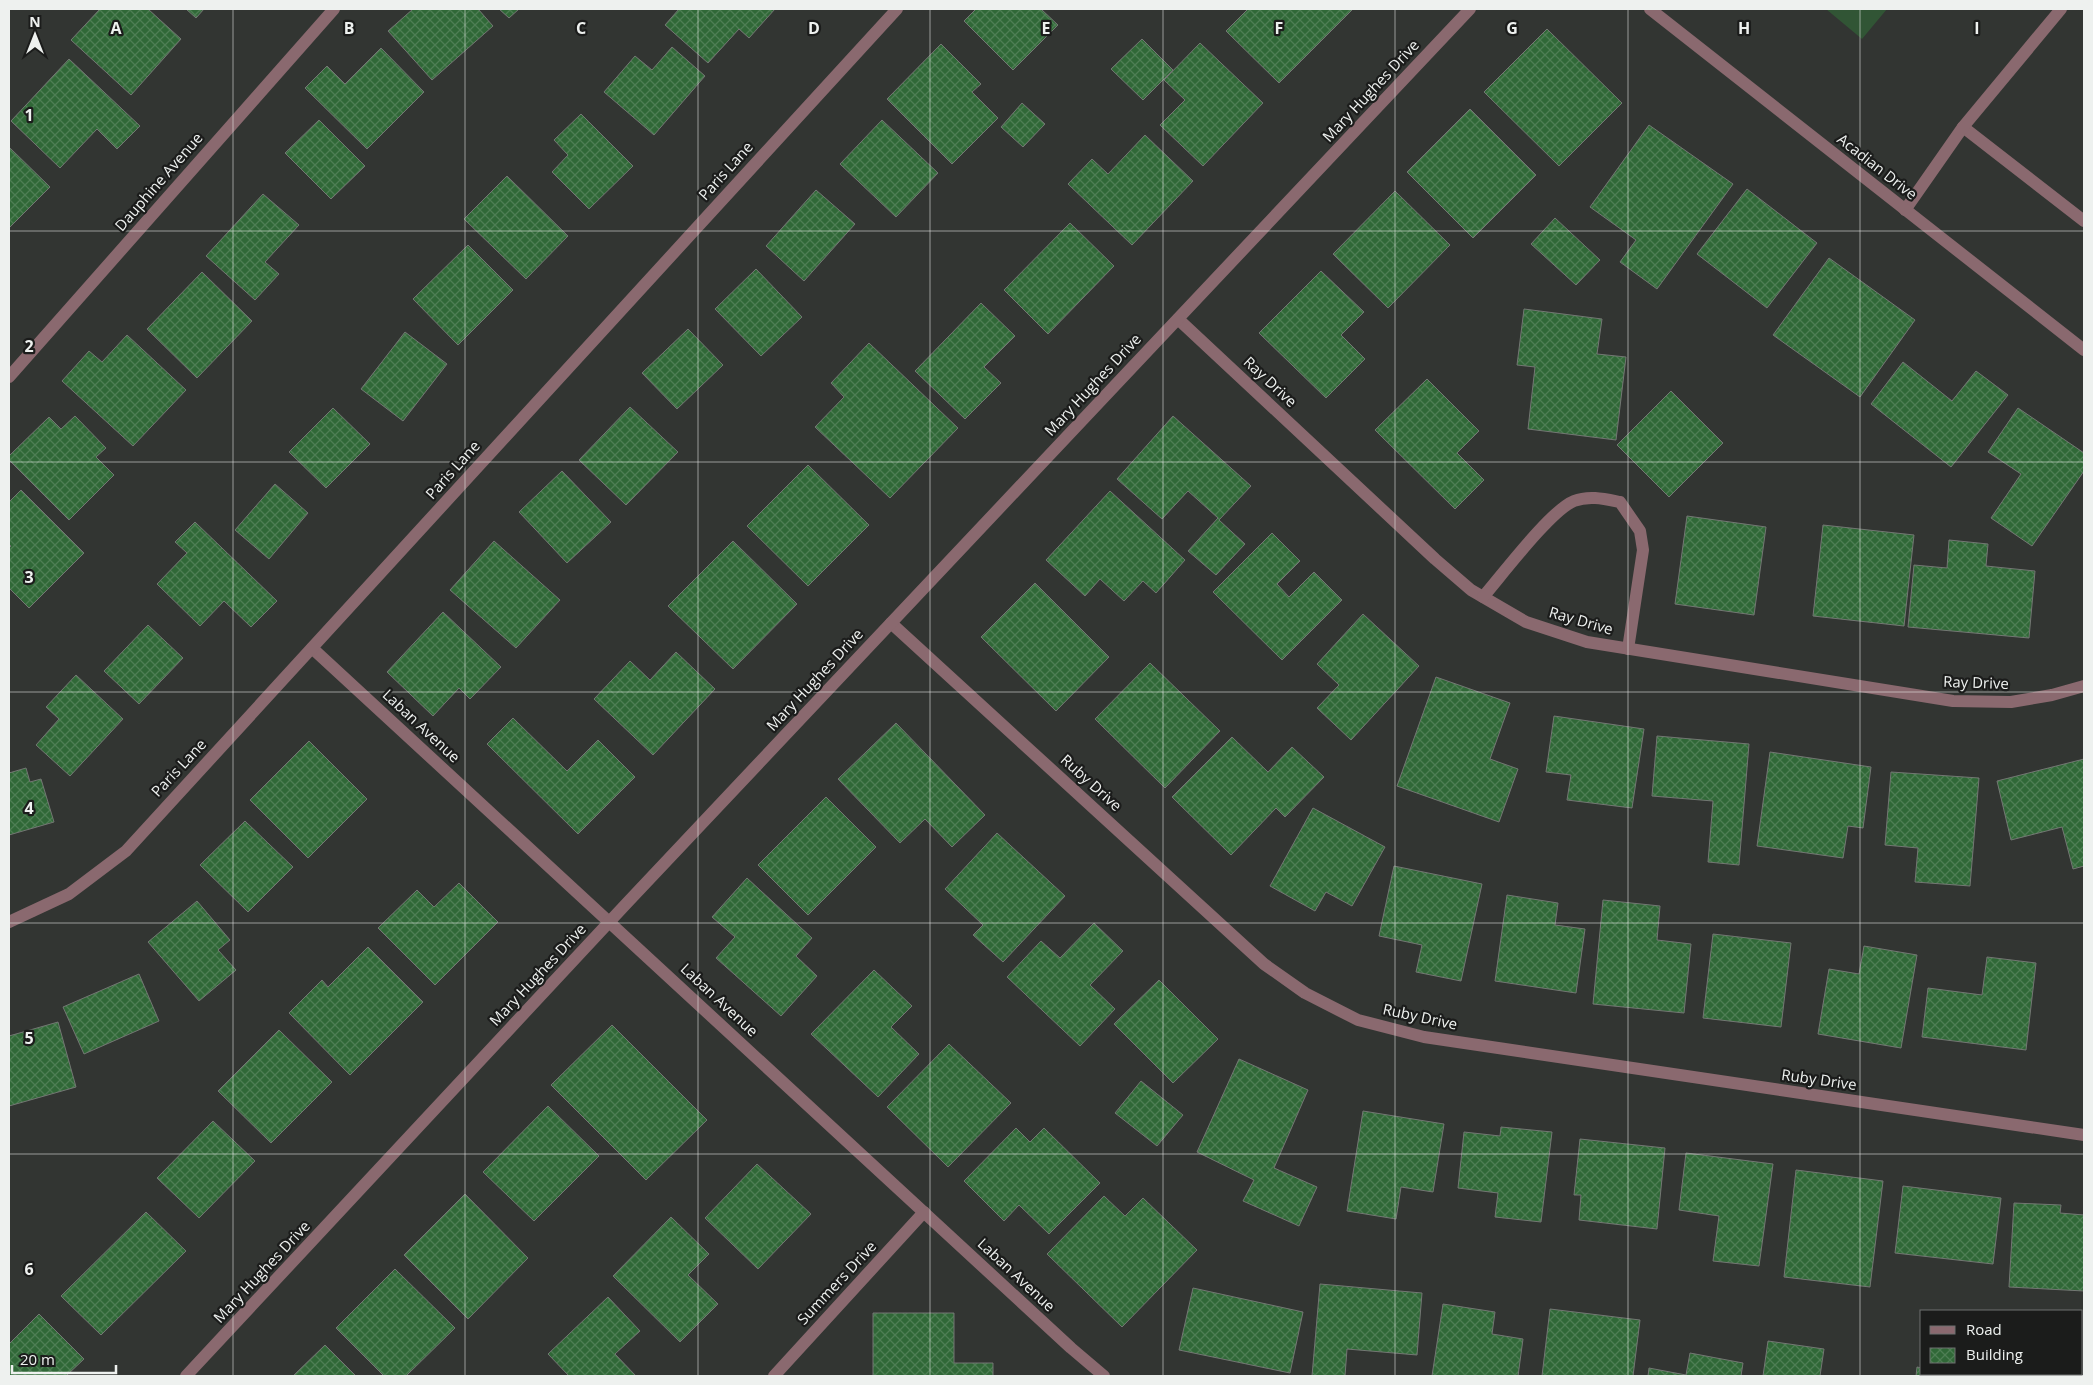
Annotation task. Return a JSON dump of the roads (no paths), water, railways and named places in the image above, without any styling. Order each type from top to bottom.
[{"type":"street","name":"Dauphine Avenue","points":[[9,377],[334,9]]},
{"type":"street","name":"Paris Lane","points":[[9,922],[69,894],[126,851],[897,9]]},
{"type":"street","name":"Mary Hughes Drive","points":[[186,1376],[610,921],[1470,9]]},
{"type":"street","name":"Acadian Drive","points":[[1650,9],[2084,350]]},
{"type":"street","points":[[1905,210],[1963,126],[2061,9]]},
{"type":"street","points":[[1963,126],[2084,221]]},
{"type":"street","name":"Ray Drive","points":[[1178,318],[1435,559],[1471,590],[1526,622],[1588,642],[1953,701],[2011,702],[2052,695],[2084,686]]},
{"type":"street","points":[[1483,597],[1555,514],[1574,501],[1598,497],[1620,502],[1640,531],[1643,550],[1628,649]]},
{"type":"street","name":"Ruby Drive","points":[[891,623],[1264,964],[1305,993],[1358,1020],[1424,1038],[2084,1135]]},
{"type":"street","name":"Laban Avenue","points":[[312,648],[1071,1348],[1104,1376]]},
{"type":"street","name":"Summers Drive","points":[[774,1376],[924,1212]]}]
